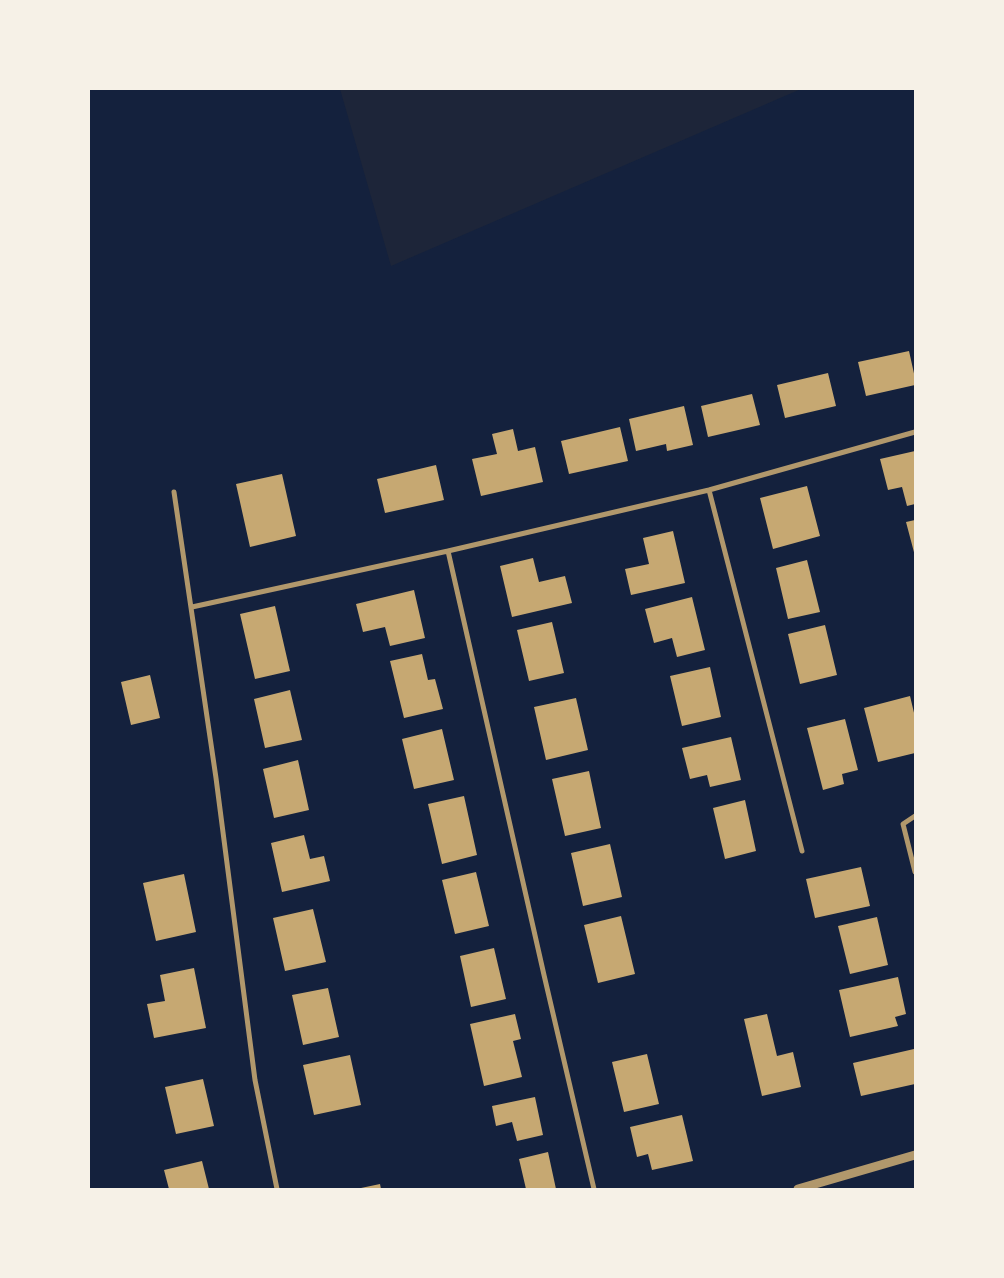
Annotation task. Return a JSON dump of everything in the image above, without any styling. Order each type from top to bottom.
[{"type":"street","points":[[192,607],[709,490],[915,432]]},
{"type":"street","points":[[709,490],[802,851]]},
{"type":"street","points":[[174,492],[216,778],[255,1080],[277,1189]]},
{"type":"street","points":[[448,550],[541,965],[594,1189]]},
{"type":"street","points":[[915,816],[903,824],[915,872]]},
{"type":"street","points":[[798,1189],[915,1155]]},
{"type":"shaded area","points":[[340,89],[801,89],[391,266]]},
{"type":"building","points":[[909,351],[915,385],[866,396],[858,362]]},
{"type":"building","points":[[828,373],[836,406],[785,418],[777,385]]},
{"type":"building","points":[[752,394],[760,425],[708,437],[701,406]]},
{"type":"building","points":[[684,406],[693,445],[667,451],[666,444],[636,451],[629,419]]},
{"type":"building","points":[[620,427],[628,461],[569,474],[561,441]]},
{"type":"building","points":[[513,429],[518,451],[535,447],[543,482],[481,496],[472,459],[497,454],[492,434]]},
{"type":"building","points":[[915,451],[915,504],[907,506],[902,487],[888,490],[880,459]]},
{"type":"building","points":[[436,465],[444,500],[385,513],[377,479]]},
{"type":"building","points":[[282,474],[296,536],[250,547],[236,484]]},
{"type":"building","points":[[807,486],[820,536],[773,549],[760,498]]},
{"type":"building","points":[[915,520],[915,556],[906,522]]},
{"type":"building","points":[[673,531],[685,583],[631,595],[625,569],[649,564],[643,538]]},
{"type":"building","points":[[533,558],[539,582],[565,576],[572,603],[512,617],[500,566]]},
{"type":"building","points":[[807,560],[820,612],[788,619],[776,568]]},
{"type":"building","points":[[414,590],[425,638],[390,646],[385,627],[363,632],[356,604]]},
{"type":"building","points":[[692,597],[705,650],[677,657],[672,638],[654,643],[645,609]]},
{"type":"building","points":[[275,606],[290,671],[255,679],[240,614]]},
{"type":"building","points":[[552,622],[564,673],[529,681],[517,630]]},
{"type":"building","points":[[825,625],[837,675],[800,684],[788,634]]},
{"type":"building","points":[[422,654],[428,680],[435,679],[443,709],[404,718],[390,661]]},
{"type":"building","points":[[710,667],[721,717],[682,726],[670,676]]},
{"type":"building","points":[[150,675],[160,718],[131,725],[121,682]]},
{"type":"building","points":[[290,690],[302,740],[265,748],[254,699]]},
{"type":"building","points":[[910,696],[915,717],[915,753],[878,762],[864,708]]},
{"type":"building","points":[[576,698],[588,750],[546,760],[534,707]]},
{"type":"building","points":[[845,719],[858,770],[842,774],[844,784],[823,790],[807,728]]},
{"type":"building","points":[[442,729],[454,780],[414,789],[402,739]]},
{"type":"building","points":[[731,737],[741,780],[710,787],[707,775],[690,779],[682,748]]},
{"type":"building","points":[[298,760],[309,810],[274,818],[263,769]]},
{"type":"building","points":[[589,771],[601,828],[565,836],[552,779]]},
{"type":"building","points":[[464,796],[477,855],[442,864],[428,804]]},
{"type":"building","points":[[745,800],[756,851],[725,859],[713,808]]},
{"type":"building","points":[[304,835],[310,859],[324,856],[330,881],[282,892],[271,843]]},
{"type":"building","points":[[610,844],[622,897],[583,906],[571,853]]},
{"type":"building","points":[[861,867],[870,906],[815,918],[806,879]]},
{"type":"building","points":[[476,872],[489,926],[455,934],[442,880]]},
{"type":"building","points":[[184,874],[196,932],[156,941],[143,883]]},
{"type":"building","points":[[313,909],[326,962],[285,971],[273,918]]},
{"type":"building","points":[[621,916],[635,974],[598,983],[584,925]]},
{"type":"building","points":[[877,917],[888,965],[850,974],[838,926]]},
{"type":"building","points":[[494,948],[506,999],[471,1007],[460,956]]},
{"type":"building","points":[[194,968],[206,1028],[154,1038],[147,1004],[165,1001],[160,975]]},
{"type":"building","points":[[898,977],[906,1014],[895,1017],[898,1026],[850,1037],[839,990]]},
{"type":"building","points":[[328,988],[339,1037],[303,1045],[292,995]]},
{"type":"building","points":[[515,1014],[521,1039],[513,1041],[522,1077],[484,1086],[470,1024]]},
{"type":"building","points":[[767,1014],[777,1056],[793,1052],[801,1087],[762,1096],[744,1019]]},
{"type":"building","points":[[914,1049],[915,1084],[861,1096],[853,1063]]},
{"type":"building","points":[[647,1054],[659,1104],[624,1112],[612,1062]]},
{"type":"building","points":[[350,1055],[361,1105],[314,1115],[303,1065]]},
{"type":"building","points":[[203,1079],[214,1126],[176,1134],[165,1087]]},
{"type":"building","points":[[535,1097],[543,1135],[517,1141],[512,1122],[496,1126],[492,1106]]},
{"type":"building","points":[[682,1115],[693,1161],[652,1170],[648,1154],[637,1157],[630,1127]]},
{"type":"building","points":[[548,1152],[556,1189],[526,1189],[519,1159]]},
{"type":"building","points":[[202,1161],[209,1189],[169,1189],[164,1170]]},
{"type":"building","points":[[380,1184],[381,1189],[361,1189],[361,1188]]}]
